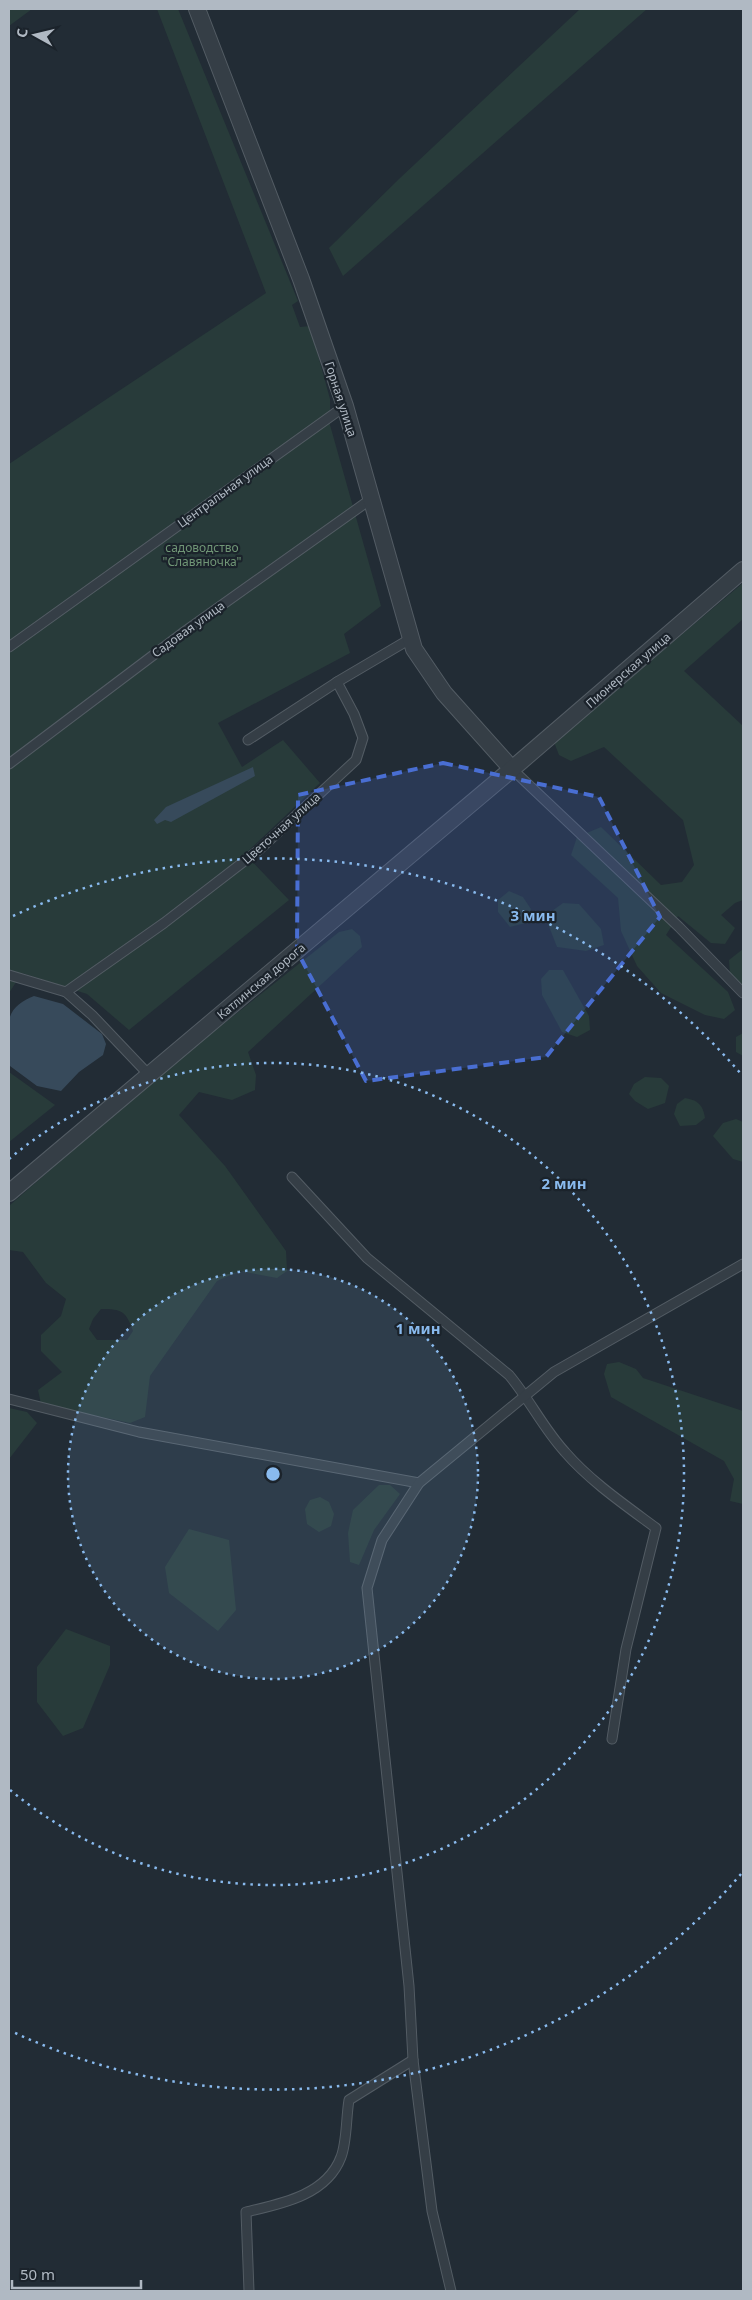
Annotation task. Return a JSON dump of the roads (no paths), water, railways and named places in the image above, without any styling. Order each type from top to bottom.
[{"type":"street","name":"Горная улица","points":[[197,9],[301,278],[345,406],[414,649],[444,693],[512,769]]},
{"type":"street","name":"Пионерская улица","points":[[512,769],[743,570]]},
{"type":"street","name":"Катлинская дорога","points":[[9,1193],[512,769]]},
{"type":"lane","name":"Центральная улица","points":[[9,647],[345,406]]},
{"type":"lane","name":"Садовая улица","points":[[9,764],[184,632],[371,498]]},
{"type":"lane","points":[[248,740],[337,682],[410,638]]},
{"type":"lane","name":"Цветочная улица","points":[[66,992],[164,923],[260,848],[356,760],[362,738],[354,714],[337,682]]},
{"type":"lane","points":[[512,769],[678,927],[743,993]]},
{"type":"lane","points":[[9,976],[66,992],[92,1015],[150,1076]]},
{"type":"lane","points":[[292,1177],[367,1258],[509,1375],[526,1395],[541,1423],[566,1454],[618,1500],[656,1528],[626,1649],[612,1739]]},
{"type":"lane","points":[[451,2291],[432,2212],[413,2060],[409,1986],[367,1588],[382,1540],[419,1483],[554,1372],[743,1264]]},
{"type":"lane","points":[[9,1399],[139,1432],[419,1483]]},
{"type":"lane","points":[[249,2291],[246,2212],[287,2203],[328,2180],[341,2156],[348,2100],[413,2060]]},
{"type":"water","points":[[253,767],[255,776],[171,822],[165,820],[157,824],[154,820],[166,807]]},
{"type":"water","points":[[34,996],[63,1004],[102,1034],[106,1044],[103,1055],[79,1072],[61,1091],[37,1086],[10,1066],[10,1015],[18,1005]]},
{"type":"park label","name":"садоводство \"Славяночка\"","points":[[202,554]]}]
